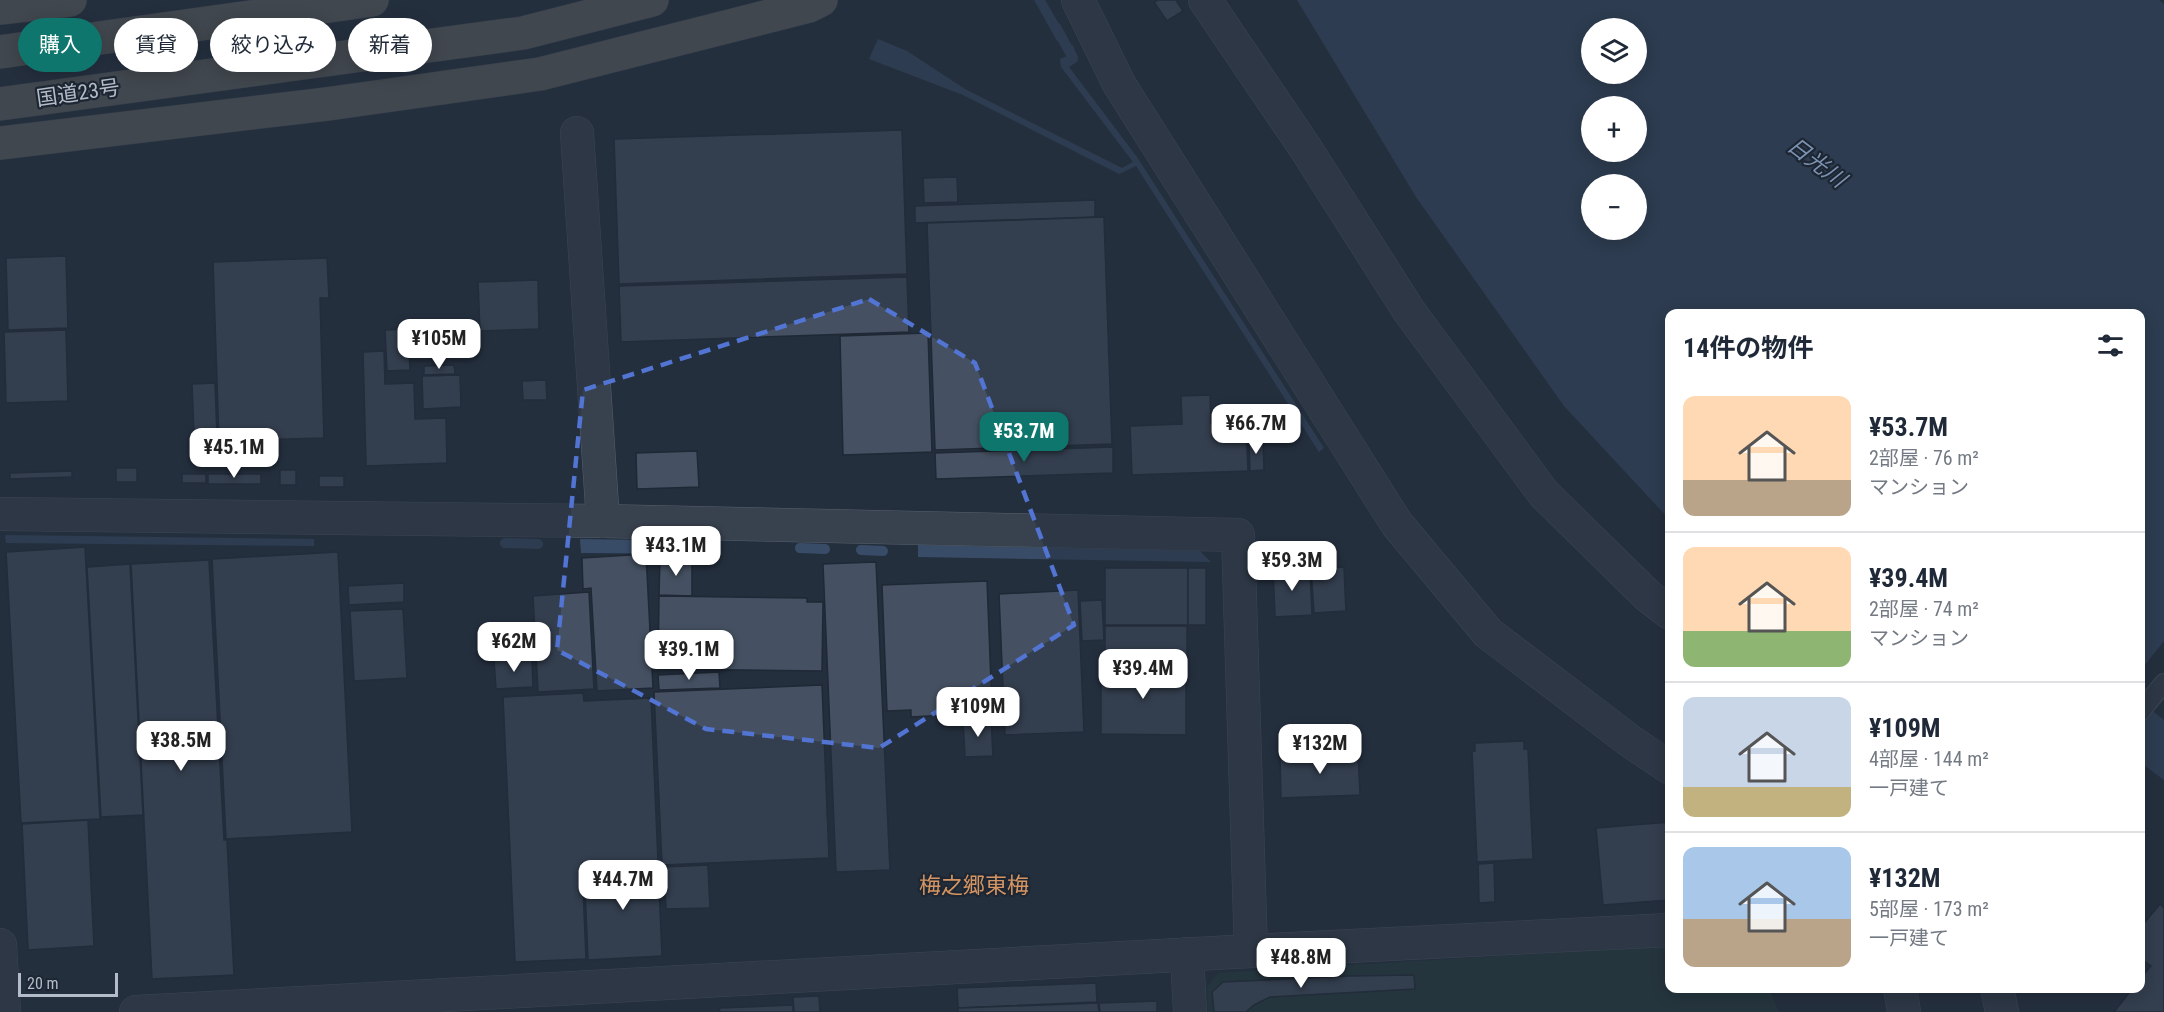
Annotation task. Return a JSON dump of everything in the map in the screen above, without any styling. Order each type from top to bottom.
[{"type":"highway","points":[[0,8],[70,0]]},
{"type":"highway","points":[[0,52],[372,0]]},
{"type":"highway","name":"国道23号","points":[[0,104],[523,33],[652,0]]},
{"type":"highway","points":[[0,143],[327,104],[540,74],[809,6],[821,0]]},
{"type":"street","points":[[1078,0],[1119,84],[1398,524],[1488,633],[1630,741],[1665,765]]},
{"type":"street","points":[[1205,0],[1306,149],[1409,311],[1544,494],[1648,596],[1665,609]]},
{"type":"street","points":[[577,133],[603,521]]},
{"type":"street","points":[[0,514],[603,521],[1238,535],[1251,951]]},
{"type":"street","points":[[136,1012],[595,1000],[1187,954],[1665,930]]},
{"type":"street","points":[[0,945],[4,1012]]},
{"type":"street","points":[[1187,954],[1190,1012]]},
{"type":"street","points":[[1901,993],[1904,1012]]},
{"type":"street","points":[[1998,993],[2002,1012]]},
{"type":"lane","points":[[2145,706],[2164,683]]},
{"type":"highlighted area","points":[[869,299],[975,363],[1074,625],[879,748],[706,729],[557,650],[583,390]]},
{"type":"green space","points":[[1665,946],[1665,993],[1771,993],[1779,1012],[1208,1012],[1207,987],[1218,973]]},
{"type":"water","points":[[1034,0],[1045,0],[1066,36],[1057,41]]},
{"type":"water","name":"日光川","points":[[1297,0],[2159,0],[2164,4],[2164,641],[2145,665],[2145,309],[1665,309],[1665,515],[1564,406],[1416,197]]},
{"type":"water","points":[[878,39],[907,51],[965,89],[1122,168],[1133,162],[1061,67],[1060,59],[1069,55],[1064,49],[1073,45],[1078,61],[1069,67],[1137,157],[1324,448],[1319,452],[1136,166],[1119,174],[963,95],[869,59]]},
{"type":"water","points":[[5,535],[314,539],[314,546],[6,543]]},
{"type":"water","points":[[580,539],[717,541],[716,554],[581,553]]},
{"type":"water","points":[[918,545],[1200,551],[1211,562],[918,557]]},
{"type":"water","points":[[2145,705],[2164,720],[2164,780],[2145,766]]},
{"type":"building","points":[[1176,0],[1183,11],[1167,21],[1154,2]]},
{"type":"building","points":[[902,130],[907,274],[619,284],[614,139]]},
{"type":"building","points":[[957,177],[958,202],[924,203],[923,178]]},
{"type":"building","points":[[1095,200],[1095,217],[915,223],[915,206]]},
{"type":"building","points":[[1104,217],[1112,444],[935,450],[927,223]]},
{"type":"building","points":[[66,256],[68,328],[8,330],[6,258]]},
{"type":"building","points":[[327,258],[329,298],[320,298],[324,438],[219,441],[213,262]]},
{"type":"building","points":[[907,277],[909,332],[621,342],[619,286]]},
{"type":"building","points":[[538,280],[539,329],[480,331],[478,282]]},
{"type":"building","points":[[408,329],[410,370],[387,371],[385,330]]},
{"type":"building","points":[[66,330],[68,401],[6,403],[4,332]]},
{"type":"building","points":[[928,333],[932,452],[843,455],[840,336]]},
{"type":"building","points":[[384,351],[385,384],[414,383],[415,419],[446,418],[447,463],[366,466],[363,352]]},
{"type":"building","points":[[454,365],[455,374],[424,375],[424,366]]},
{"type":"building","points":[[460,375],[461,407],[423,409],[422,376]]},
{"type":"building","points":[[546,380],[547,400],[523,400],[522,381]]},
{"type":"building","points":[[215,383],[217,435],[194,436],[192,384]]},
{"type":"building","points":[[1210,395],[1211,423],[1246,422],[1248,471],[1132,475],[1130,426],[1182,424],[1181,396]]},
{"type":"building","points":[[1263,439],[1264,470],[1250,471],[1249,440]]},
{"type":"building","points":[[1113,447],[1113,473],[936,479],[935,453]]},
{"type":"building","points":[[697,451],[699,487],[637,489],[636,453]]},
{"type":"building","points":[[116,468],[137,468],[137,482],[116,482]]},
{"type":"building","points":[[280,470],[296,470],[296,485],[280,485]]},
{"type":"building","points":[[72,471],[72,477],[10,479],[10,473]]},
{"type":"building","points":[[182,474],[206,474],[206,483],[182,483]]},
{"type":"building","points":[[208,474],[261,474],[261,484],[208,484]]},
{"type":"building","points":[[319,476],[344,476],[344,487],[319,487]]},
{"type":"building","points":[[85,547],[100,819],[21,823],[6,552]]},
{"type":"building","points":[[338,552],[352,832],[226,839],[212,559]]},
{"type":"building","points":[[646,554],[653,688],[597,691],[591,588],[583,589],[582,558]]},
{"type":"building","points":[[660,557],[692,558],[692,596],[659,595]]},
{"type":"building","points":[[209,560],[224,840],[227,840],[234,975],[152,979],[131,564]]},
{"type":"building","points":[[876,562],[890,870],[836,872],[823,564]]},
{"type":"building","points":[[130,564],[143,815],[101,817],[87,567]]},
{"type":"building","points":[[1325,566],[1325,568],[1344,567],[1346,611],[1314,613],[1311,567]]},
{"type":"building","points":[[1310,567],[1312,615],[1275,617],[1273,568]]},
{"type":"building","points":[[1105,568],[1188,568],[1188,625],[1105,625]]},
{"type":"building","points":[[1188,568],[1206,568],[1206,625],[1188,625]]},
{"type":"building","points":[[987,581],[992,707],[964,708],[965,714],[911,717],[911,710],[887,711],[882,585]]},
{"type":"building","points":[[404,583],[404,602],[349,605],[348,586]]},
{"type":"building","points":[[1078,590],[1084,732],[1005,735],[999,594]]},
{"type":"building","points":[[589,592],[594,689],[538,692],[533,596]]},
{"type":"building","points":[[659,596],[807,598],[807,602],[823,602],[822,671],[658,669]]},
{"type":"building","points":[[1102,600],[1104,640],[1082,641],[1080,601]]},
{"type":"building","points":[[403,609],[407,678],[354,681],[350,611]]},
{"type":"building","points":[[1105,626],[1187,626],[1187,663],[1105,663]]},
{"type":"building","points":[[532,658],[533,687],[496,689],[494,660]]},
{"type":"building","points":[[1101,665],[1158,665],[1158,669],[1186,669],[1186,735],[1101,734]]},
{"type":"building","points":[[719,672],[720,688],[659,690],[658,675]]},
{"type":"building","points":[[822,685],[829,858],[662,865],[654,692]]},
{"type":"building","points":[[583,693],[584,701],[651,698],[658,861],[582,863],[586,959],[515,962],[503,697]]},
{"type":"building","points":[[991,718],[993,756],[965,757],[963,720]]},
{"type":"building","points":[[1524,741],[1524,749],[1528,749],[1533,859],[1477,862],[1472,751],[1475,751],[1475,743]]},
{"type":"building","points":[[1358,751],[1360,795],[1281,798],[1280,755]]},
{"type":"building","points":[[88,820],[94,946],[28,950],[22,824]]},
{"type":"building","points":[[1665,822],[1665,900],[1603,905],[1596,828]]},
{"type":"building","points":[[658,862],[662,956],[588,960],[584,865]]},
{"type":"building","points":[[1494,863],[1495,902],[1479,903],[1478,864]]},
{"type":"building","points":[[708,865],[710,908],[666,909],[664,867]]},
{"type":"building","points":[[2160,904],[2164,908],[2164,1012],[2114,1012],[2129,993],[2145,993],[2145,973],[2151,966],[2145,962],[2145,922]]},
{"type":"building","points":[[1414,975],[1415,989],[1270,997],[1246,1012],[1214,1012],[1212,992],[1223,982]]},
{"type":"building","points":[[1096,983],[1097,1002],[958,1008],[957,988]]},
{"type":"building","points":[[819,996],[820,1012],[794,1012],[793,997]]},
{"type":"building","points":[[1157,1001],[1157,1012],[1100,1012],[1099,1003]]},
{"type":"building","points":[[1098,1003],[1099,1012],[958,1012],[958,1008]]},
{"type":"building","points":[[793,1005],[793,1012],[720,1012],[719,1008]]},
{"type":"waterway","points":[[1056,27],[1073,58]]},
{"type":"waterway","points":[[505,543],[538,544]]},
{"type":"waterway","points":[[800,548],[825,549]]},
{"type":"waterway","points":[[861,550],[883,551]]},
{"type":"district","name":"梅之郷東梅","points":[[974,885]]}]
